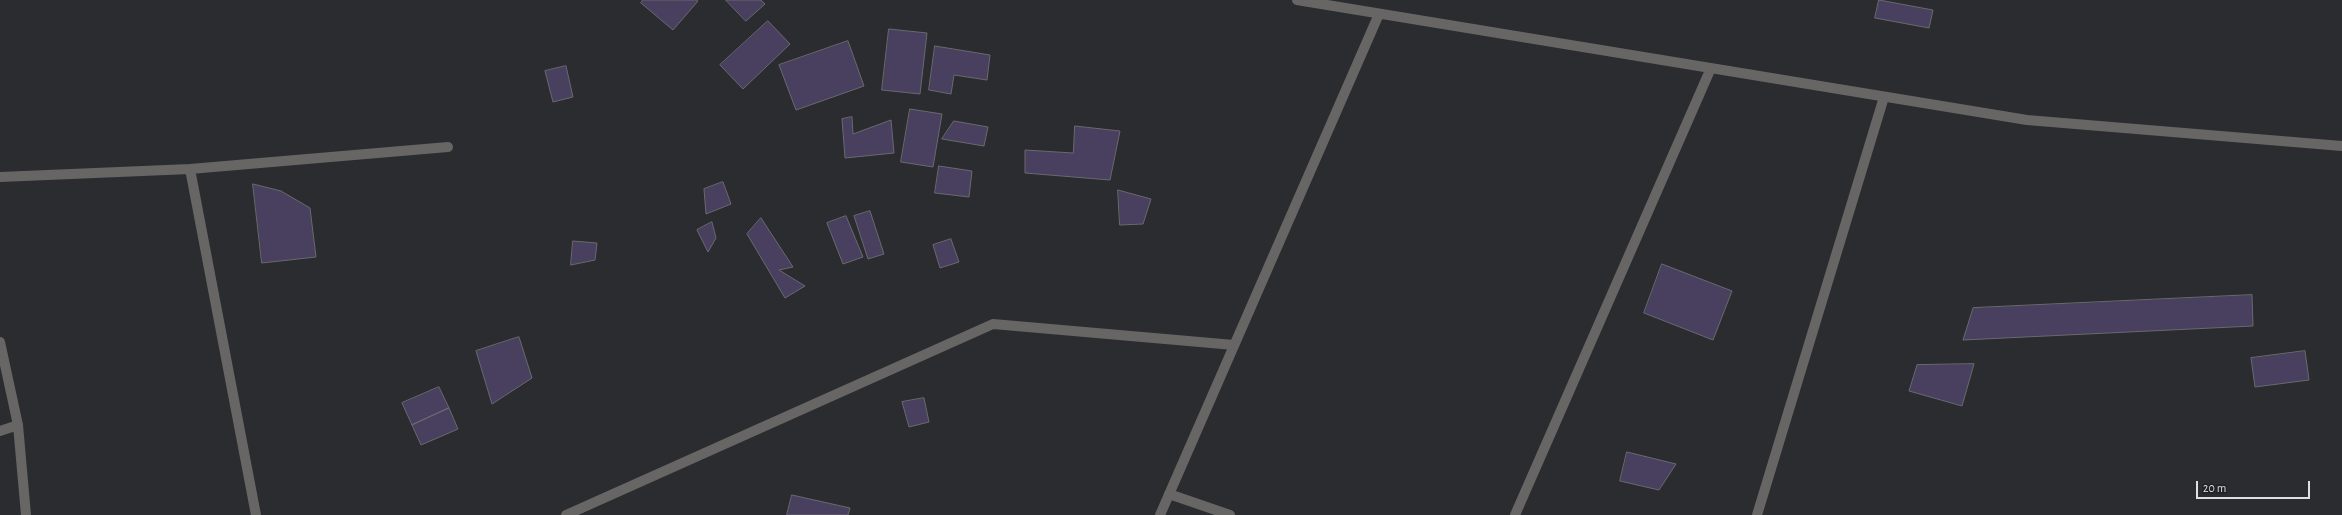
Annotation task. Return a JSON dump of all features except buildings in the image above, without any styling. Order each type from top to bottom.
[{"type":"street","points":[[1297,0],[2027,120],[2342,146]]},
{"type":"street","points":[[1160,515],[1379,14]]},
{"type":"street","points":[[1514,515],[1710,68]]},
{"type":"street","points":[[1757,515],[1884,97]]},
{"type":"street","points":[[0,177],[190,169],[448,147]]},
{"type":"street","points":[[190,169],[256,515]]},
{"type":"street","points":[[566,515],[994,324],[1234,345]]},
{"type":"street","points":[[0,342],[18,425],[26,515]]},
{"type":"street","points":[[0,431],[18,425]]},
{"type":"street","points":[[1169,494],[1230,515]]}]
